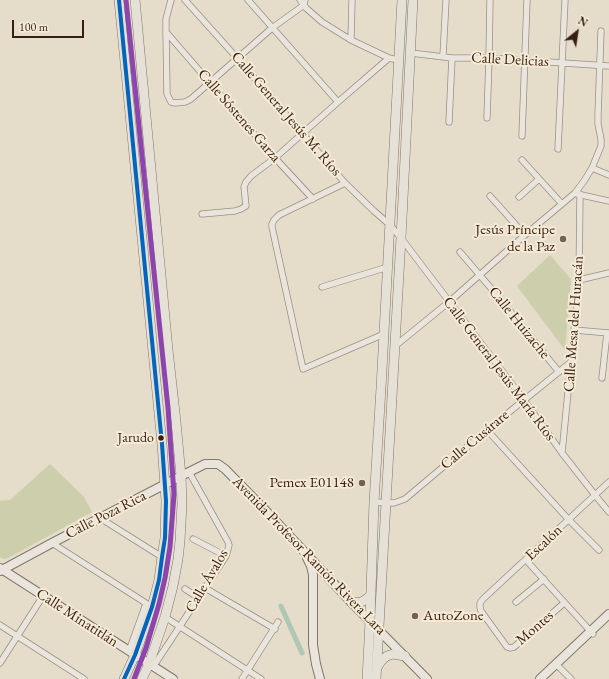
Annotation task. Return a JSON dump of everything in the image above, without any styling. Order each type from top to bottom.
[{"type":"main road","points":[[119,0],[165,484],[166,521],[159,580],[124,678]]},
{"type":"main road","points":[[135,0],[185,474],[180,541],[173,586],[151,666],[142,679]]},
{"type":"main road","points":[[367,679],[374,502],[381,403],[402,0]]},
{"type":"main road","points":[[376,674],[413,0]]},
{"type":"main road","name":"Avenida Profesor Ramón Rivera Lara","points":[[185,474],[206,464],[222,466],[352,603],[427,679]]},
{"type":"main road","name":"Calle Poza Rica","points":[[1,570],[185,474]]},
{"type":"main road","points":[[305,552],[311,566],[313,645],[320,679]]},
{"type":"main road","name":"Calle Minatitlán","points":[[1,570],[173,679]]},
{"type":"main road","points":[[352,603],[361,602],[368,598],[371,594]]},
{"type":"main road","points":[[540,679],[557,665],[609,614]]},
{"type":"main road","points":[[592,632],[609,619]]},
{"type":"main road","points":[[376,674],[379,664],[387,656],[393,654],[405,656]]},
{"type":"main road","points":[[545,679],[557,665]]},
{"type":"street","points":[[171,0],[166,19],[167,94],[170,102],[174,103],[185,102],[191,98],[272,28],[304,3]]},
{"type":"street","name":"Calle General Jesús M. Ríos","points":[[185,0],[345,183],[390,226]]},
{"type":"street","points":[[248,0],[338,102]]},
{"type":"street","points":[[300,0],[322,22],[350,40],[389,58],[398,60]]},
{"type":"street","points":[[350,40],[352,0]]},
{"type":"street","points":[[443,56],[446,0]]},
{"type":"street","points":[[487,118],[490,0]]},
{"type":"street","points":[[522,136],[527,0]]},
{"type":"street","points":[[558,149],[565,0]]},
{"type":"street","points":[[395,346],[449,302],[562,204],[577,194],[592,168],[601,146],[598,116],[601,31]]},
{"type":"street","name":"Calle Sóstenes Garza","points":[[166,32],[275,158],[313,199]]},
{"type":"street","name":"Calle Delicias","points":[[411,53],[452,58],[489,58],[609,66]]},
{"type":"street","points":[[202,214],[235,211],[246,206],[244,187],[251,176],[275,158],[389,58]]},
{"type":"street","points":[[449,122],[452,58]]},
{"type":"street","points":[[522,160],[562,204]]},
{"type":"street","points":[[592,168],[609,175]]},
{"type":"street","points":[[519,197],[539,179]]},
{"type":"street","points":[[345,183],[279,215],[274,220],[272,227],[303,369],[384,334]]},
{"type":"street","points":[[577,194],[609,201]]},
{"type":"street","name":"Calle Mesa del Huracán","points":[[562,453],[579,280],[577,194]]},
{"type":"street","points":[[490,196],[525,235]]},
{"type":"street","name":"Calle General Jesús María Ríos","points":[[390,226],[401,238],[524,400],[562,453],[609,512]]},
{"type":"street","name":"Calle Huizache","points":[[460,252],[559,372]]},
{"type":"street","points":[[322,287],[388,267]]},
{"type":"street","points":[[579,280],[609,273]]},
{"type":"street","points":[[574,330],[608,333],[602,378]]},
{"type":"street","name":"Calle Cusárare","points":[[374,502],[394,503],[405,499],[571,362]]},
{"type":"street","points":[[487,430],[569,520],[599,550]]},
{"type":"street","name":"Calle Ávalos","points":[[151,666],[180,627],[206,588],[226,556],[228,549],[228,542],[185,474]]},
{"type":"street","name":"Escalón","points":[[480,605],[483,599],[609,482]]},
{"type":"street","points":[[100,518],[162,557]]},
{"type":"street","points":[[193,539],[226,556]]},
{"type":"street","name":"Calle Poza Rica","points":[[52,543],[149,605]]},
{"type":"street","points":[[526,560],[592,632]]},
{"type":"street","points":[[516,602],[544,579]]},
{"type":"street","points":[[206,588],[275,629]]},
{"type":"street","points":[[185,589],[199,598]]},
{"type":"street","points":[[0,663],[43,596]]},
{"type":"street","name":"Montes","points":[[480,605],[481,611],[507,647],[510,648],[514,647],[564,602]]},
{"type":"street","points":[[165,617],[261,679]]},
{"type":"street","points":[[242,679],[275,629],[278,622]]},
{"type":"street","points":[[0,626],[84,679]]},
{"type":"street","points":[[557,665],[571,679]]},
{"type":"green space","points":[[550,255],[571,279],[565,350],[517,286]]},
{"type":"green space","points":[[50,464],[84,497],[92,512],[8,558],[3,559],[0,557],[0,501],[10,500]]},
{"type":"waterway","points":[[281,606],[302,653]]},
{"type":"transit line","points":[[119,0],[162,444],[166,501],[165,538],[159,580],[152,607],[135,655],[124,679]]},
{"type":"transit line","points":[[126,0],[168,408],[174,494],[170,547],[165,578],[146,648],[134,679]]},
{"type":"place","name":"Jesús Príncipe de la Paz","points":[[563,239]]},
{"type":"place","name":"Jarudo","points":[[161,438]]},
{"type":"place","name":"Pemex E01148","points":[[362,483]]},
{"type":"place","name":"AutoZone","points":[[415,616]]}]
